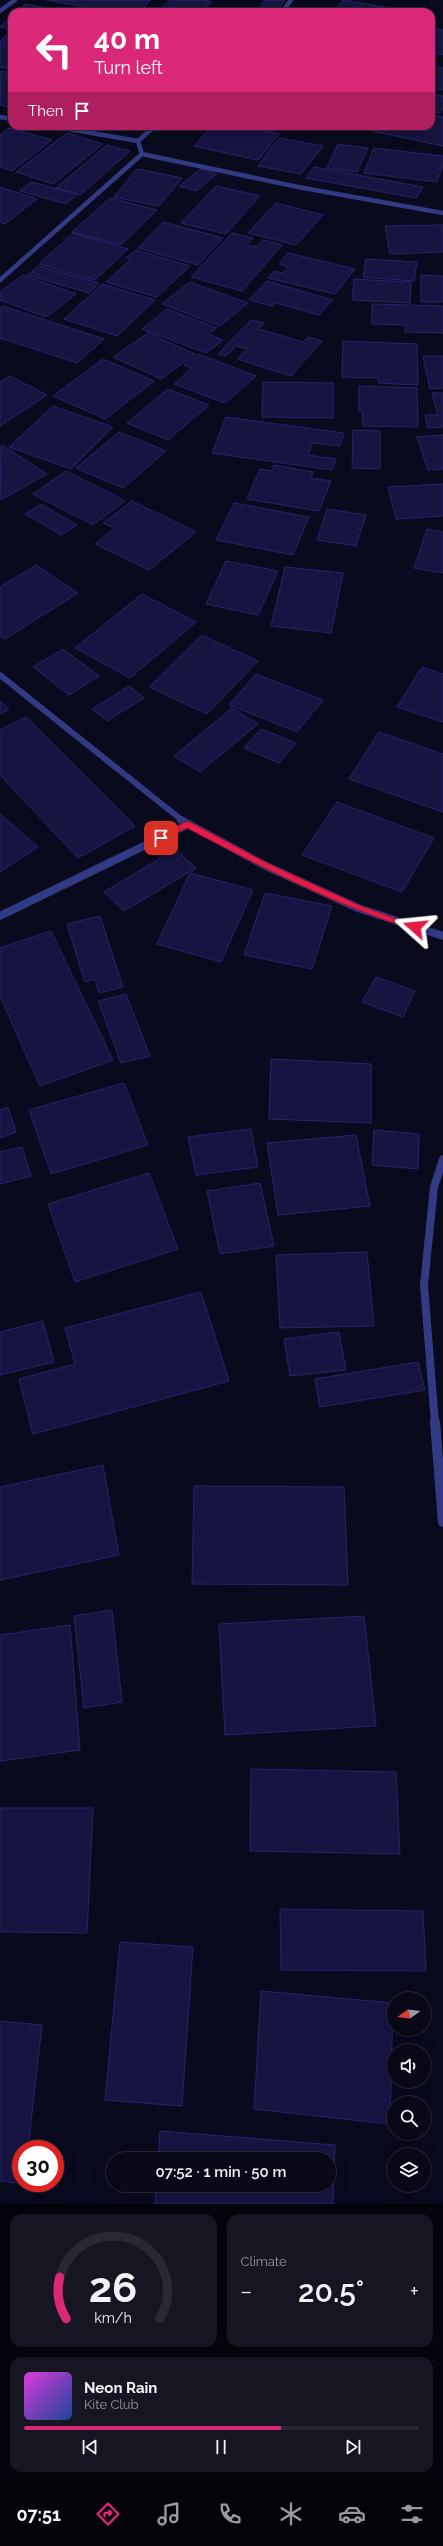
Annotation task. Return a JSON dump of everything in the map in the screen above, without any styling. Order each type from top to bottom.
[{"type":"street","points":[[0,10],[15,0]]},
{"type":"street","points":[[74,130],[138,141]]},
{"type":"street","points":[[138,141],[150,130]]},
{"type":"street","points":[[138,141],[142,154]]},
{"type":"street","points":[[142,154],[298,187],[443,213]]},
{"type":"street","points":[[0,280],[142,154]]},
{"type":"street","points":[[0,674],[188,824],[264,865],[358,908],[443,936]]},
{"type":"street","points":[[0,916],[188,824]]},
{"type":"street","points":[[443,1159],[434,1187],[424,1285],[443,1522]]},
{"type":"building","points":[[47,0],[151,0],[143,8],[90,8]]},
{"type":"building","points":[[171,0],[203,0],[212,2],[205,8],[162,8]]},
{"type":"building","points":[[265,0],[285,0],[280,8],[260,7]]},
{"type":"building","points":[[343,0],[390,8],[336,8]]},
{"type":"building","points":[[25,4],[46,8],[21,8]]},
{"type":"building","points":[[8,20],[8,28],[0,27]]},
{"type":"building","points":[[435,29],[443,30],[443,55],[435,53]]},
{"type":"building","points":[[8,33],[8,43],[0,41]]},
{"type":"building","points":[[0,43],[8,45],[8,68],[0,67]]},
{"type":"building","points":[[435,67],[443,68],[443,90],[435,89]]},
{"type":"building","points":[[1,71],[8,72],[8,107],[0,105]]},
{"type":"building","points":[[435,95],[443,96],[443,109],[440,113],[435,112]]},
{"type":"building","points":[[435,116],[443,117],[443,146],[368,130],[435,130]]},
{"type":"building","points":[[8,129],[52,140],[12,171],[0,167],[0,135]]},
{"type":"building","points":[[208,130],[260,130],[279,134],[258,160],[194,146]]},
{"type":"building","points":[[67,133],[103,144],[53,184],[16,172]]},
{"type":"building","points":[[279,138],[323,146],[301,174],[258,166]]},
{"type":"building","points":[[338,144],[368,148],[357,172],[327,168]]},
{"type":"building","points":[[107,145],[130,151],[80,195],[56,188]]},
{"type":"building","points":[[374,148],[443,156],[443,165],[437,182],[364,173]]},
{"type":"building","points":[[314,167],[423,187],[416,198],[306,178]]},
{"type":"building","points":[[137,169],[182,178],[159,206],[114,197]]},
{"type":"building","points":[[201,169],[217,174],[196,191],[179,186]]},
{"type":"building","points":[[31,182],[78,194],[66,204],[20,191]]},
{"type":"building","points":[[216,186],[260,196],[226,234],[181,223]]},
{"type":"building","points":[[0,187],[37,199],[5,224],[0,222]]},
{"type":"building","points":[[110,198],[157,210],[121,245],[72,232]]},
{"type":"building","points":[[276,203],[323,215],[296,245],[248,233]]},
{"type":"building","points":[[163,222],[223,238],[198,265],[138,248]]},
{"type":"building","points":[[443,225],[443,252],[390,254],[385,226]]},
{"type":"building","points":[[73,233],[128,249],[95,280],[39,264]]},
{"type":"building","points":[[232,233],[253,238],[247,245],[257,247],[263,240],[282,245],[242,291],[191,277]]},
{"type":"building","points":[[136,250],[190,266],[157,297],[106,282],[131,259],[126,258]]},
{"type":"building","points":[[288,253],[355,269],[335,294],[268,278],[274,271],[283,273],[288,267],[279,264]]},
{"type":"building","points":[[366,259],[417,262],[414,281],[363,277]]},
{"type":"building","points":[[38,266],[99,283],[89,293],[28,275]]},
{"type":"building","points":[[23,275],[76,294],[46,317],[0,300],[0,292]]},
{"type":"building","points":[[421,275],[443,276],[443,302],[421,302]]},
{"type":"building","points":[[354,279],[411,282],[410,303],[352,300]]},
{"type":"building","points":[[267,281],[333,300],[319,315],[276,303],[272,306],[249,300]]},
{"type":"building","points":[[190,282],[248,303],[220,326],[162,304]]},
{"type":"building","points":[[102,284],[155,300],[117,336],[64,319]]},
{"type":"building","points":[[372,304],[443,306],[443,333],[405,332],[405,325],[372,324]]},
{"type":"building","points":[[3,306],[104,339],[77,363],[0,338],[0,308]]},
{"type":"building","points":[[167,309],[217,328],[209,334],[223,340],[206,353],[142,329]]},
{"type":"building","points":[[251,320],[264,323],[258,329],[303,342],[308,337],[322,341],[291,376],[237,359],[247,349],[236,346],[226,356],[218,354]]},
{"type":"building","points":[[148,333],[195,354],[161,379],[113,357]]},
{"type":"building","points":[[343,341],[417,344],[418,385],[378,383],[378,378],[342,377]]},
{"type":"building","points":[[198,354],[256,376],[225,403],[174,384],[191,368],[184,365]]},
{"type":"building","points":[[423,356],[443,356],[443,388],[430,389]]},
{"type":"building","points":[[103,359],[154,381],[105,419],[53,396]]},
{"type":"building","points":[[10,376],[47,395],[0,426],[0,382]]},
{"type":"building","points":[[263,382],[333,383],[333,418],[262,417]]},
{"type":"building","points":[[359,386],[417,388],[418,427],[363,426],[362,411],[359,411]]},
{"type":"building","points":[[168,389],[209,405],[168,440],[127,423]]},
{"type":"building","points":[[432,393],[443,393],[443,427],[428,428],[425,415],[438,415]]},
{"type":"building","points":[[53,406],[113,427],[71,469],[9,447]]},
{"type":"building","points":[[226,417],[344,433],[340,446],[312,443],[308,455],[336,459],[332,470],[212,453]]},
{"type":"building","points":[[353,430],[380,431],[380,469],[352,468]]},
{"type":"building","points":[[119,432],[166,451],[123,488],[76,468]]},
{"type":"building","points":[[443,435],[443,469],[428,470],[417,437]]},
{"type":"building","points":[[2,445],[47,474],[1,500],[0,447]]},
{"type":"building","points":[[274,465],[313,472],[311,478],[331,481],[319,511],[247,499],[260,469],[272,471]]},
{"type":"building","points":[[66,471],[125,501],[93,525],[33,494]]},
{"type":"building","points":[[443,484],[443,516],[396,519],[388,487]]},
{"type":"building","points":[[132,501],[196,532],[149,570],[95,544],[115,528],[103,523]]},
{"type":"building","points":[[234,503],[309,517],[293,555],[216,540]]},
{"type":"building","points":[[41,504],[77,525],[61,535],[25,514]]},
{"type":"building","points":[[327,509],[366,515],[356,546],[317,540]]},
{"type":"building","points":[[427,529],[443,532],[443,573],[414,568]]},
{"type":"building","points":[[226,561],[278,571],[258,615],[206,604]]},
{"type":"building","points":[[36,565],[78,593],[5,639],[0,636],[0,587]]},
{"type":"building","points":[[285,567],[343,573],[331,633],[271,626]]},
{"type":"building","points":[[142,594],[196,622],[130,678],[75,648]]},
{"type":"building","points":[[202,635],[258,661],[207,714],[149,687]]},
{"type":"building","points":[[63,649],[99,676],[69,695],[33,667]]},
{"type":"building","points":[[422,667],[443,674],[443,722],[397,707]]},
{"type":"building","points":[[256,674],[323,700],[297,732],[229,705]]},
{"type":"building","points":[[129,686],[144,698],[107,721],[92,709]]},
{"type":"building","points":[[0,701],[9,709],[0,714]]},
{"type":"building","points":[[232,708],[258,724],[200,772],[174,756]]},
{"type":"building","points":[[26,717],[135,826],[78,858],[0,775],[0,730]]},
{"type":"building","points":[[261,729],[296,743],[279,763],[244,748]]},
{"type":"building","points":[[379,732],[443,754],[443,812],[349,779]]},
{"type":"building","points":[[337,802],[434,838],[402,892],[302,855]]},
{"type":"building","points":[[0,814],[38,847],[0,872]]},
{"type":"building","points":[[175,849],[196,868],[124,911],[104,892]]},
{"type":"building","points":[[190,873],[253,890],[221,962],[157,944]]},
{"type":"building","points":[[265,893],[332,906],[312,969],[244,955]]},
{"type":"building","points":[[100,916],[123,987],[99,993],[95,979],[85,982],[67,924]]},
{"type":"building","points":[[51,931],[113,1060],[40,1086],[0,996],[0,948]]},
{"type":"building","points":[[376,977],[415,991],[403,1017],[362,1002]]},
{"type":"building","points":[[126,994],[150,1056],[121,1063],[98,1001]]},
{"type":"building","points":[[271,1059],[371,1064],[371,1123],[269,1119]]},
{"type":"building","points":[[124,1083],[148,1145],[51,1174],[29,1110]]},
{"type":"building","points":[[8,1107],[16,1132],[0,1138],[0,1110]]},
{"type":"building","points":[[251,1129],[258,1167],[196,1175],[188,1137]]},
{"type":"building","points":[[374,1130],[419,1134],[418,1169],[372,1165]]},
{"type":"building","points":[[356,1135],[370,1206],[278,1215],[267,1143]]},
{"type":"building","points":[[22,1147],[31,1176],[0,1184],[0,1152]]},
{"type":"building","points":[[149,1173],[178,1249],[75,1282],[48,1204]]},
{"type":"building","points":[[260,1183],[274,1246],[220,1254],[207,1191]]},
{"type":"building","points":[[367,1252],[374,1326],[280,1328],[276,1255]]},
{"type":"building","points":[[201,1292],[229,1381],[33,1434],[19,1379],[75,1364],[65,1328]]},
{"type":"building","points":[[43,1321],[54,1362],[0,1375],[0,1332]]},
{"type":"building","points":[[339,1332],[346,1370],[290,1376],[284,1339]]},
{"type":"building","points":[[418,1362],[425,1390],[320,1407],[315,1379]]},
{"type":"building","points":[[103,1465],[119,1555],[0,1580],[0,1487]]},
{"type":"building","points":[[194,1486],[344,1487],[348,1585],[192,1584]]},
{"type":"building","points":[[112,1610],[122,1702],[84,1708],[74,1616]]},
{"type":"building","points":[[364,1616],[376,1726],[225,1735],[219,1624]]},
{"type":"building","points":[[70,1625],[80,1750],[0,1761],[0,1635]]},
{"type":"building","points":[[251,1769],[396,1772],[400,1854],[250,1851]]},
{"type":"building","points":[[0,1808],[93,1808],[87,1933],[0,1932]]},
{"type":"building","points":[[280,1909],[423,1911],[426,1971],[281,1970]]},
{"type":"building","points":[[120,1942],[193,1947],[182,2106],[105,2100]]},
{"type":"building","points":[[261,1991],[387,2002],[387,2036],[392,2036],[392,2044],[387,2044],[387,2088],[391,2088],[391,2096],[387,2096],[387,2124],[254,2109]]},
{"type":"building","points":[[0,2021],[42,2025],[29,2140],[12,2140],[12,2182],[0,2181]]},
{"type":"building","points":[[160,2131],[335,2145],[335,2152],[158,2152]]},
{"type":"building","points":[[156,2192],[333,2192],[333,2204],[155,2204]]},
{"type":"route","points":[[161,838],[188,824],[264,865],[358,908],[415,927]]}]
